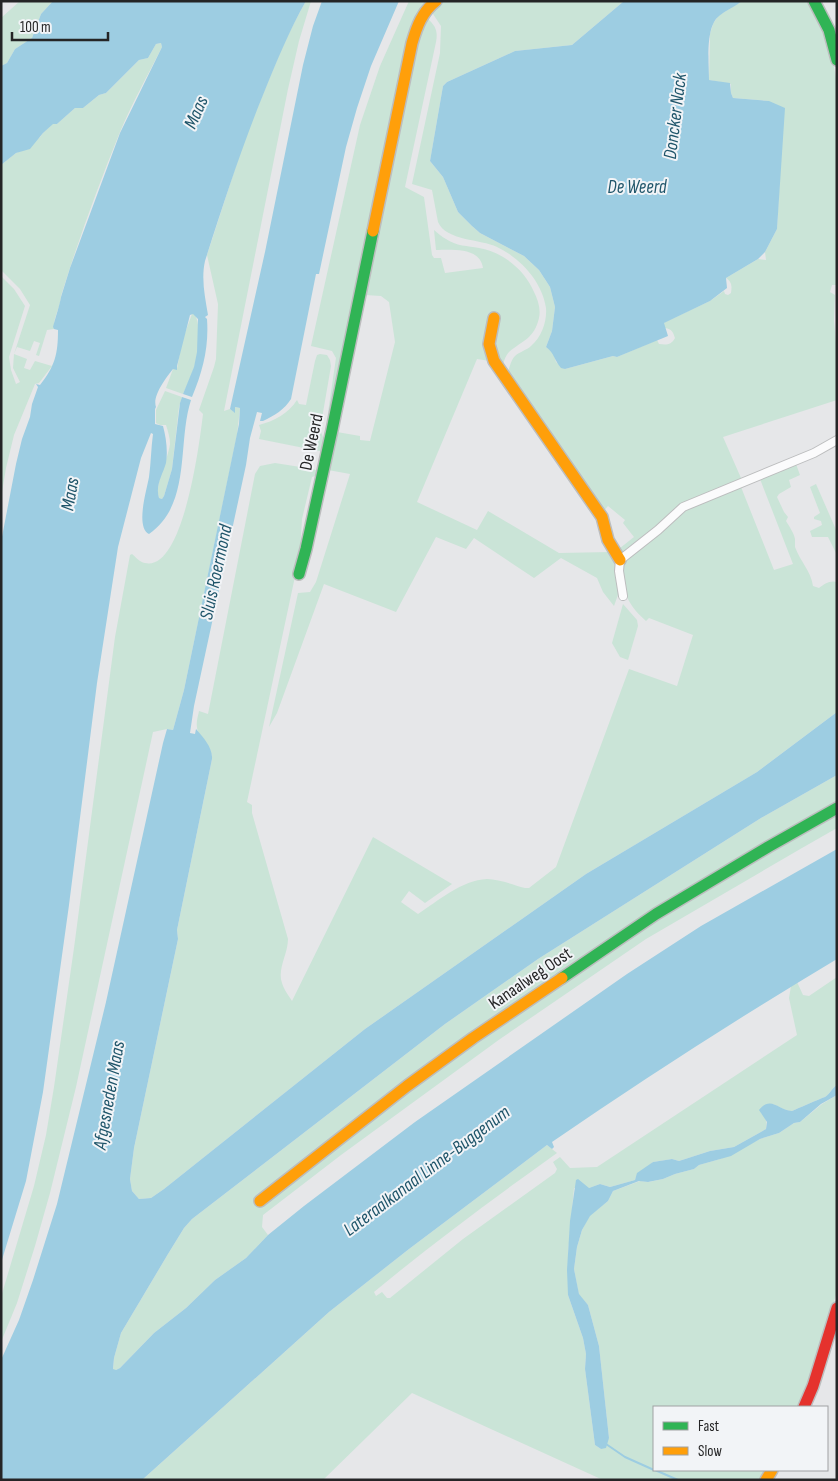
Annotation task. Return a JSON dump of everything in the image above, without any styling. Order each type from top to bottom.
[{"type":"street","name":"De Weerd","points":[[299,574],[332,430],[412,43],[417,24],[424,12],[436,1]]},
{"type":"street","points":[[814,1],[829,30],[837,60]]},
{"type":"street","points":[[494,318],[488,341],[494,361],[602,517],[612,550],[620,560],[619,571],[623,596]]},
{"type":"street","points":[[620,560],[658,530],[683,507],[814,453],[837,440]]},
{"type":"street","name":"Kanaalweg Oost","points":[[260,1201],[407,1086],[481,1033],[656,914],[837,808]]},
{"type":"street","points":[[804,1406],[813,1386],[837,1308]]},
{"type":"green space","points":[[20,1],[53,1],[41,14],[32,38],[15,49],[7,63],[1,66],[1,18]]},
{"type":"green space","points":[[306,1],[311,1],[288,89],[224,411],[230,409],[234,412],[235,407],[240,408],[237,435],[184,690],[173,730],[167,729],[153,732],[76,1087],[50,1193],[17,1303],[1,1342],[1,1297],[34,1186],[46,1135],[54,1087],[115,637],[130,555],[132,554],[139,561],[145,563],[159,560],[170,547],[180,526],[188,501],[203,414],[199,410],[216,359],[218,304],[207,255],[245,138],[281,50]]},
{"type":"green space","points":[[409,1],[430,1],[426,4],[327,432],[325,430],[336,358],[332,351],[311,346],[360,125],[380,66]]},
{"type":"green space","points":[[442,1],[624,1],[572,45],[515,51],[447,82],[443,86],[430,161],[443,177],[458,212],[472,226],[480,233],[524,256],[539,270],[550,287],[555,307],[552,331],[546,347],[553,352],[556,362],[565,369],[613,356],[617,357],[657,340],[659,344],[670,343],[675,338],[673,332],[665,328],[663,323],[710,301],[724,291],[728,295],[731,293],[731,286],[726,278],[758,259],[766,260],[765,252],[777,229],[780,173],[769,101],[733,98],[731,84],[709,80],[710,34],[718,16],[742,1],[811,1],[827,41],[837,84],[837,276],[836,285],[832,285],[830,292],[835,295],[837,400],[723,437],[741,480],[682,505],[619,555],[615,552],[634,537],[623,523],[625,520],[608,506],[602,513],[506,378],[513,358],[535,342],[546,318],[544,298],[535,280],[514,257],[497,247],[448,233],[438,222],[432,190],[412,184],[440,53],[441,26],[432,9]]},
{"type":"green space","points":[[428,19],[436,29],[437,38],[405,187],[424,197],[432,255],[434,258],[441,258],[445,273],[483,268],[477,256],[471,253],[457,250],[436,250],[434,230],[454,243],[488,250],[512,263],[530,284],[537,298],[540,311],[537,325],[531,335],[508,354],[502,369],[490,361],[477,359],[417,502],[477,530],[488,511],[559,553],[610,552],[617,562],[619,592],[614,606],[603,592],[597,578],[561,558],[534,578],[474,538],[466,549],[436,537],[396,612],[324,584],[277,713],[269,727],[298,593],[310,592],[316,582],[350,474],[328,470],[337,432],[360,436],[360,440],[370,441],[395,342],[389,302],[381,296],[365,295],[422,21]]},
{"type":"green space","points":[[161,43],[162,47],[125,121],[96,193],[61,296],[54,329],[47,330],[39,356],[36,355],[40,343],[34,341],[30,351],[17,347],[14,354],[30,305],[20,289],[1,270],[1,165],[40,137],[53,123],[57,124],[75,108],[83,108],[99,95],[106,93],[139,60],[148,58],[156,44]]},
{"type":"green space","points":[[1,276],[14,289],[25,306],[9,357],[16,384],[20,382],[13,368],[14,354],[27,359],[24,368],[30,370],[35,361],[52,366],[39,383],[35,384],[14,435],[1,498]]},
{"type":"green space","points":[[192,314],[194,314],[198,324],[198,348],[194,368],[183,394],[166,388],[173,369],[177,369],[182,341]]},
{"type":"green space","points":[[317,355],[327,355],[331,366],[320,430],[325,438],[324,452],[259,439],[261,431],[259,425],[280,416],[297,400],[299,404],[306,405],[315,361]]},
{"type":"green space","points":[[165,391],[182,397],[179,407],[172,469],[162,499],[159,498],[158,486],[170,442],[166,425],[156,423],[156,410]]},
{"type":"green space","points":[[275,463],[318,471],[318,475],[312,477],[302,519],[300,553],[247,802],[252,805],[252,813],[288,939],[281,978],[284,988],[292,1001],[373,837],[452,884],[425,903],[409,891],[401,902],[418,914],[468,883],[492,879],[529,888],[556,867],[629,669],[677,686],[693,635],[649,618],[646,621],[633,607],[626,595],[621,564],[680,513],[741,487],[774,570],[793,564],[760,479],[796,464],[800,475],[789,480],[791,487],[777,497],[788,517],[786,521],[795,539],[795,547],[813,586],[819,588],[830,582],[837,582],[837,712],[757,772],[586,874],[365,1029],[164,1189],[151,1198],[139,1199],[132,1191],[130,1179],[134,1148],[178,939],[177,930],[212,759],[208,745],[199,734],[197,719],[199,711],[208,714],[255,474],[260,466]]},
{"type":"green space","points":[[816,484],[837,532],[836,553],[828,537],[812,537],[810,531],[822,525],[821,521],[814,519],[820,513],[810,487]]},
{"type":"green space","points":[[623,604],[637,620],[638,626],[628,660],[620,657],[612,643]]},
{"type":"green space","points":[[837,775],[837,804],[674,900],[515,1005],[335,1138],[258,1201],[259,1205],[402,1092],[455,1053],[667,909],[837,809],[837,828],[646,939],[500,1039],[341,1155],[263,1215],[262,1227],[268,1235],[246,1258],[215,1280],[186,1308],[154,1333],[120,1368],[113,1370],[114,1358],[121,1333],[184,1228],[192,1219],[445,1024],[538,959],[761,818]]},
{"type":"green space","points":[[837,977],[837,1085],[827,1096],[792,1111],[771,1104],[762,1107],[761,1113],[766,1120],[766,1129],[734,1147],[710,1151],[679,1161],[672,1159],[653,1162],[635,1180],[610,1187],[600,1184],[589,1188],[574,1188],[568,1254],[568,1295],[583,1338],[595,1445],[601,1449],[609,1438],[599,1346],[588,1305],[579,1295],[574,1269],[577,1247],[589,1216],[608,1201],[613,1191],[640,1181],[649,1182],[663,1179],[720,1159],[760,1139],[779,1133],[794,1123],[800,1122],[822,1104],[837,1095],[837,1292],[800,1406],[653,1406],[653,1471],[767,1471],[761,1480],[603,1480],[412,1393],[323,1480],[142,1480],[329,1312],[547,1145],[557,1153],[419,1256],[374,1292],[376,1296],[382,1292],[387,1298],[390,1298],[463,1239],[555,1173],[557,1169],[553,1162],[560,1157],[570,1168],[597,1167],[797,1035],[789,998],[791,986],[797,982],[803,995],[809,996]]},
{"type":"water","name":"Maas","points":[[53,1],[306,1],[283,47],[255,115],[232,177],[205,261],[203,281],[208,315],[205,317],[207,319],[207,339],[202,368],[196,387],[192,397],[183,394],[194,367],[197,352],[198,319],[193,314],[190,315],[177,370],[173,369],[170,373],[160,387],[156,398],[155,424],[163,426],[167,449],[166,463],[158,489],[159,498],[162,499],[172,469],[180,403],[182,397],[191,400],[187,417],[181,472],[172,506],[163,521],[149,534],[145,530],[142,516],[150,472],[153,434],[151,433],[141,458],[118,547],[97,683],[43,1092],[26,1181],[1,1263],[1,542],[16,464],[38,387],[36,384],[40,385],[45,378],[52,366],[56,353],[58,330],[53,327],[70,268],[120,133],[162,47],[161,43],[156,44],[148,58],[139,60],[106,93],[99,95],[83,108],[75,108],[57,124],[53,124],[43,133],[30,149],[16,153],[1,165],[1,66],[7,63],[15,49],[32,38],[41,14]]},
{"type":"water","points":[[322,1],[399,1],[371,66],[346,147],[319,274],[316,274],[291,399],[279,412],[263,421],[260,421],[262,413],[257,412],[250,438],[246,465],[194,706],[190,733],[195,734],[196,729],[199,732],[209,747],[212,759],[177,930],[178,939],[134,1148],[130,1179],[132,1191],[139,1199],[151,1198],[365,1029],[586,874],[757,772],[837,712],[837,775],[761,818],[538,959],[445,1024],[192,1219],[184,1228],[121,1333],[113,1369],[120,1368],[154,1333],[186,1308],[215,1280],[246,1258],[268,1235],[415,1122],[627,974],[701,926],[837,849],[837,959],[622,1095],[552,1142],[554,1147],[552,1149],[547,1145],[329,1312],[142,1480],[1,1480],[1,1360],[19,1320],[57,1204],[106,1002],[163,743],[167,729],[173,730],[184,690],[239,424],[240,408],[235,407],[235,413],[230,409],[265,252],[303,65],[313,26]]},
{"type":"water","name":"De Weerd","points":[[624,1],[742,1],[719,16],[712,28],[709,46],[709,80],[730,83],[733,98],[769,101],[785,108],[777,229],[765,252],[758,259],[726,278],[727,288],[710,301],[664,323],[668,336],[617,357],[613,356],[565,369],[561,368],[546,347],[552,331],[555,307],[550,287],[539,270],[524,256],[480,233],[458,212],[443,177],[430,161],[443,86],[447,82],[515,51],[572,45]]},
{"type":"water","points":[[837,1085],[837,1095],[821,1104],[800,1122],[794,1123],[779,1133],[760,1139],[731,1156],[699,1165],[694,1169],[663,1179],[648,1182],[639,1181],[613,1191],[608,1201],[590,1216],[582,1230],[574,1269],[579,1294],[588,1305],[599,1346],[609,1438],[606,1448],[601,1449],[595,1445],[583,1338],[568,1295],[567,1270],[570,1221],[576,1180],[578,1179],[589,1188],[600,1184],[610,1187],[635,1180],[637,1173],[653,1162],[672,1159],[679,1161],[710,1151],[734,1147],[766,1129],[767,1122],[759,1110],[763,1106],[771,1104],[792,1111],[825,1097]]},
{"type":"waterway","points":[[606,1444],[625,1457],[653,1470]]},
{"type":"waterway","points":[[657,1471],[678,1480]]},
{"type":"traffic: fast","points":[[814,1],[829,30],[837,60]]},
{"type":"traffic: fast","points":[[299,574],[332,430],[373,231]]},
{"type":"traffic: fast","points":[[562,978],[656,914],[837,808]]},
{"type":"traffic: slow","points":[[373,231],[412,43],[421,20],[436,1]]},
{"type":"traffic: slow","points":[[494,318],[489,344],[494,361],[602,517],[608,540],[620,560]]},
{"type":"traffic: slow","points":[[260,1201],[407,1086],[473,1038],[562,978]]},
{"type":"traffic: slow","points":[[766,1480],[771,1471]]},
{"type":"traffic: jam","points":[[804,1406],[813,1386],[837,1308]]},
{"type":"water label","name":"Doncker Nack","points":[[674,116]]},
{"type":"water label","name":"Sluis Roermond","points":[[215,572]]},
{"type":"water label","name":"Afgesneden Maas","points":[[108,1095]]},
{"type":"water label","name":"Lateraalkanaal Linne-Buggenum","points":[[426,1170]]}]
